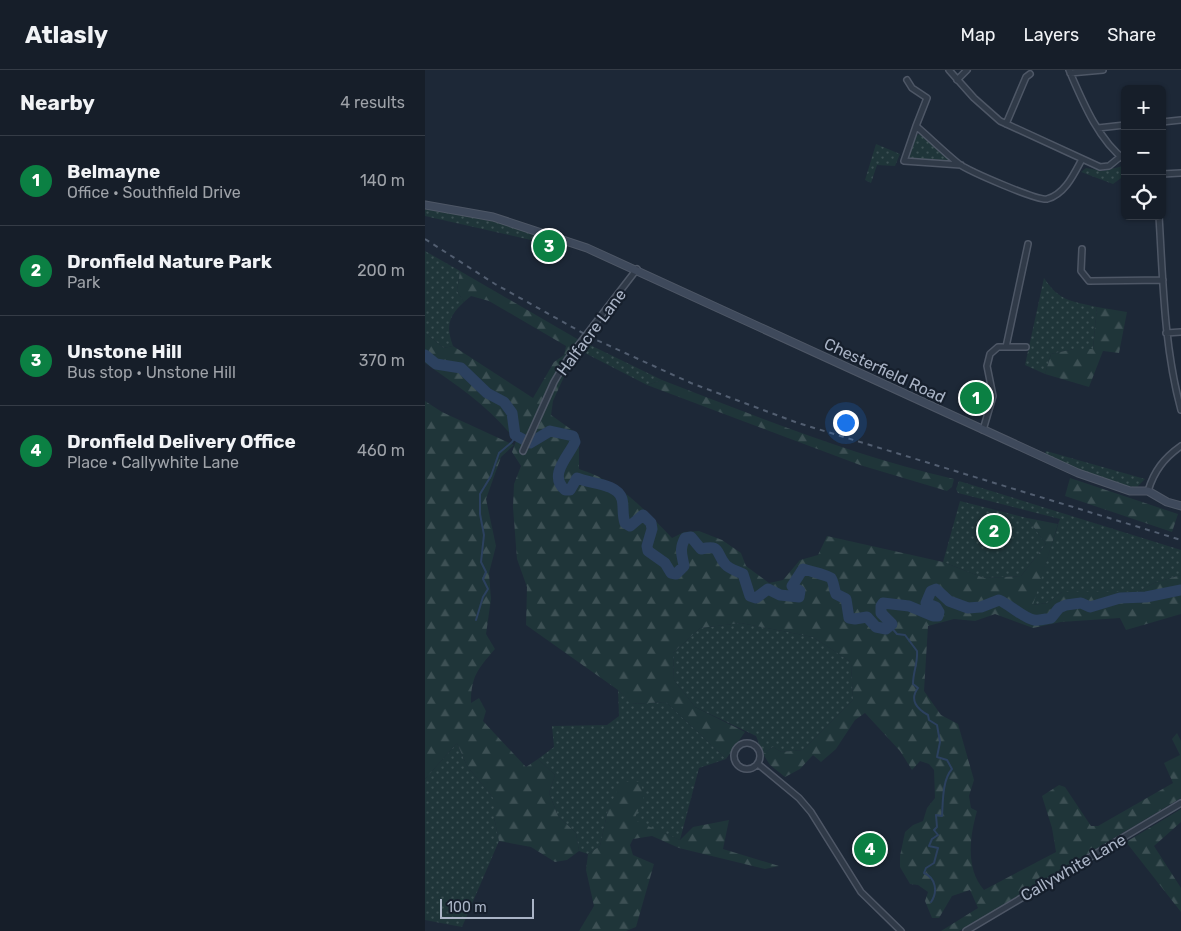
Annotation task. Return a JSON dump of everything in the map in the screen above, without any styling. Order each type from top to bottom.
[{"type":"main road","name":"Chesterfield Road","points":[[425,206],[493,217],[541,231],[637,269],[983,430],[1089,477],[1130,491],[1148,491],[1167,502],[1181,506]]},
{"type":"street","points":[[949,70],[991,114],[1006,124],[1082,159],[1105,167],[1121,160]]},
{"type":"street","points":[[957,80],[967,70]]},
{"type":"street","points":[[1103,70],[1069,72],[1098,128],[1121,157]]},
{"type":"street","points":[[1006,124],[1026,77],[1030,74]]},
{"type":"street","points":[[907,80],[912,88],[927,98],[904,161],[961,165]]},
{"type":"street","points":[[1166,122],[1181,120]]},
{"type":"street","points":[[1098,128],[1121,125]]},
{"type":"street","points":[[916,126],[961,165],[1031,196],[1045,199],[1056,195],[1065,187],[1082,159]]},
{"type":"street","points":[[1166,174],[1181,174]]},
{"type":"street","points":[[1159,220],[1166,333],[1171,367],[1181,410]]},
{"type":"street","points":[[1006,346],[1028,244]]},
{"type":"street","points":[[1082,249],[1081,271],[1089,281],[1163,280]]},
{"type":"street","name":"Halfacre Lane","points":[[524,449],[553,382],[567,360],[637,269]]},
{"type":"street","points":[[1166,333],[1181,332]]},
{"type":"street","points":[[983,430],[993,391],[987,360],[993,350],[1006,346],[1026,347]]},
{"type":"street","points":[[1148,491],[1153,475],[1161,463],[1181,446]]},
{"type":"street","points":[[745,743],[754,745],[759,752],[758,764],[750,769],[738,767],[733,755],[737,747],[745,743]]},
{"type":"street","points":[[758,764],[799,798],[811,812],[861,892],[901,931]]},
{"type":"street","name":"Callywhite Lane","points":[[965,931],[1181,803]]},
{"type":"green space","points":[[920,134],[952,161],[951,163],[909,159],[907,157],[915,136]]},
{"type":"green space","points":[[876,144],[900,154],[895,166],[877,165],[871,183],[865,180]]},
{"type":"green space","points":[[1121,166],[1121,178],[1113,184],[1081,172],[1086,168],[1103,171]]},
{"type":"green space","points":[[425,209],[497,222],[561,242],[557,246],[425,216]]},
{"type":"green space","points":[[425,251],[460,271],[457,291],[464,302],[455,312],[450,322],[449,327],[453,346],[444,348],[425,333]]},
{"type":"green space","points":[[460,271],[579,340],[565,358],[568,368],[553,401],[551,415],[579,435],[579,469],[607,481],[630,497],[672,538],[684,532],[699,531],[722,540],[741,553],[746,566],[769,583],[783,580],[800,560],[818,555],[827,536],[943,562],[984,578],[1021,576],[1046,544],[1027,518],[1058,524],[1033,605],[1047,603],[1062,592],[1138,592],[1154,583],[1181,575],[1181,614],[1126,630],[1120,618],[1061,622],[1033,628],[995,614],[975,621],[954,619],[928,626],[924,691],[941,715],[958,724],[974,780],[969,796],[971,808],[977,811],[971,841],[972,862],[974,872],[984,890],[1056,852],[1052,828],[1042,796],[1059,785],[1065,787],[1091,826],[1098,826],[1173,783],[1164,763],[1180,755],[1172,739],[1177,733],[1181,741],[1181,798],[959,931],[941,931],[978,908],[970,890],[952,896],[939,918],[932,918],[925,901],[928,892],[918,885],[910,884],[900,867],[900,856],[905,832],[913,825],[923,821],[927,808],[935,798],[934,770],[929,764],[920,761],[912,770],[900,751],[865,713],[855,720],[836,749],[821,762],[813,755],[800,769],[785,777],[770,765],[763,754],[773,747],[781,752],[803,750],[853,700],[851,662],[813,637],[741,623],[700,628],[673,653],[674,680],[695,707],[745,732],[726,759],[666,702],[631,704],[618,690],[526,625],[527,587],[517,559],[513,507],[514,484],[521,466],[512,452],[516,441],[485,408],[425,363],[425,333],[444,348],[453,346],[533,398],[554,362],[564,355],[566,346],[489,301],[471,296],[464,302],[457,291]]},
{"type":"green space","points":[[1044,278],[1055,291],[1066,299],[1097,307],[1093,349],[1074,349],[1051,354],[1045,374],[1025,365]]},
{"type":"green space","points":[[1097,307],[1127,312],[1119,353],[1103,351],[1089,387],[1045,374],[1051,354],[1074,349],[1093,349]]},
{"type":"green space","points":[[584,342],[662,380],[647,385],[581,351]]},
{"type":"green space","points":[[662,380],[770,422],[843,447],[916,470],[954,479],[952,487],[947,491],[860,465],[647,385]]},
{"type":"green space","points":[[425,401],[442,412],[514,445],[501,457],[486,499],[496,546],[489,573],[491,599],[486,634],[495,649],[484,662],[474,679],[471,703],[479,698],[486,711],[483,721],[526,767],[538,759],[555,775],[549,793],[558,816],[576,833],[579,851],[567,860],[555,862],[531,847],[499,841],[494,817],[494,799],[467,766],[457,743],[425,779]]},
{"type":"green space","points":[[1046,451],[1145,479],[1137,487],[1113,483],[1089,475],[1045,454]]},
{"type":"green space","points":[[1070,478],[1178,514],[1172,532],[1065,496]]},
{"type":"green space","points":[[959,481],[1181,550],[1181,575],[1154,583],[1138,592],[1062,592],[1047,603],[1032,605],[1060,519],[958,493],[956,489]]},
{"type":"green space","points":[[960,501],[1027,518],[1046,544],[1021,576],[984,578],[943,562]]},
{"type":"green space","points":[[741,623],[813,637],[851,662],[853,700],[803,750],[781,752],[773,747],[763,754],[756,736],[695,707],[674,680],[673,653],[700,628]]},
{"type":"green space","points":[[618,690],[632,704],[666,702],[726,759],[699,768],[680,840],[608,810],[600,846],[588,854],[579,851],[576,833],[558,816],[549,793],[555,775],[538,759],[554,747],[552,726],[607,725],[619,716]]},
{"type":"green space","points":[[457,743],[467,766],[494,799],[494,817],[499,841],[462,927],[425,920],[425,779]]},
{"type":"green space","points":[[621,782],[639,782],[645,794],[634,820],[680,840],[693,827],[729,820],[723,849],[779,866],[765,869],[679,848],[652,836],[633,839],[630,845],[633,855],[654,864],[636,927],[626,931],[579,931],[594,906],[586,870],[588,854],[600,846],[608,810]]},
{"type":"green space","points":[[1181,809],[1181,822],[1154,846],[1181,888],[1181,912],[1126,842]]},
{"type":"waterway","points":[[425,355],[436,364],[461,368],[487,393],[504,402],[512,413],[515,435],[530,443],[550,431],[573,436],[575,442],[559,472],[560,484],[565,490],[570,490],[577,478],[615,490],[622,499],[625,523],[630,526],[643,515],[651,523],[652,529],[647,546],[648,551],[665,563],[671,573],[676,574],[684,566],[681,552],[682,546],[685,538],[691,537],[701,549],[712,548],[717,550],[727,566],[743,574],[750,596],[756,598],[768,589],[780,595],[799,597],[800,591],[792,586],[803,569],[831,578],[836,594],[846,599],[849,618],[867,617],[876,627],[886,629],[892,624],[881,613],[883,603],[909,606],[933,616],[938,616],[939,612],[936,607],[926,603],[931,591],[936,589],[949,601],[968,608],[981,607],[999,600],[1026,617],[1036,620],[1051,618],[1059,608],[1066,605],[1081,603],[1090,607],[1120,598],[1146,597],[1181,590]]},
{"type":"waterway","points":[[476,620],[483,597],[488,589],[483,579],[486,572],[481,562],[484,535],[480,514],[480,494],[491,476],[499,453],[516,436]]},
{"type":"waterway","points":[[891,627],[897,634],[905,635],[917,651],[913,684],[918,688],[915,692],[914,700],[918,707],[928,715],[929,720],[937,725],[940,742],[937,757],[947,760],[952,769],[946,779],[942,816],[936,815],[937,827],[934,830],[938,835],[932,839],[929,846],[938,848],[934,863],[926,868],[924,873],[931,878],[935,886],[935,894],[931,902]]},
{"type":"railway","points":[[425,239],[495,284],[590,337],[691,383],[798,423],[1181,540]]},
{"type":"place","name":"Unstone Hill","points":[[549,246]]},
{"type":"place","name":"Belmayne","points":[[976,398]]},
{"type":"place","name":"Dronfield Nature Park","points":[[994,531]]},
{"type":"place","name":"Dronfield Delivery Office","points":[[870,849]]}]
